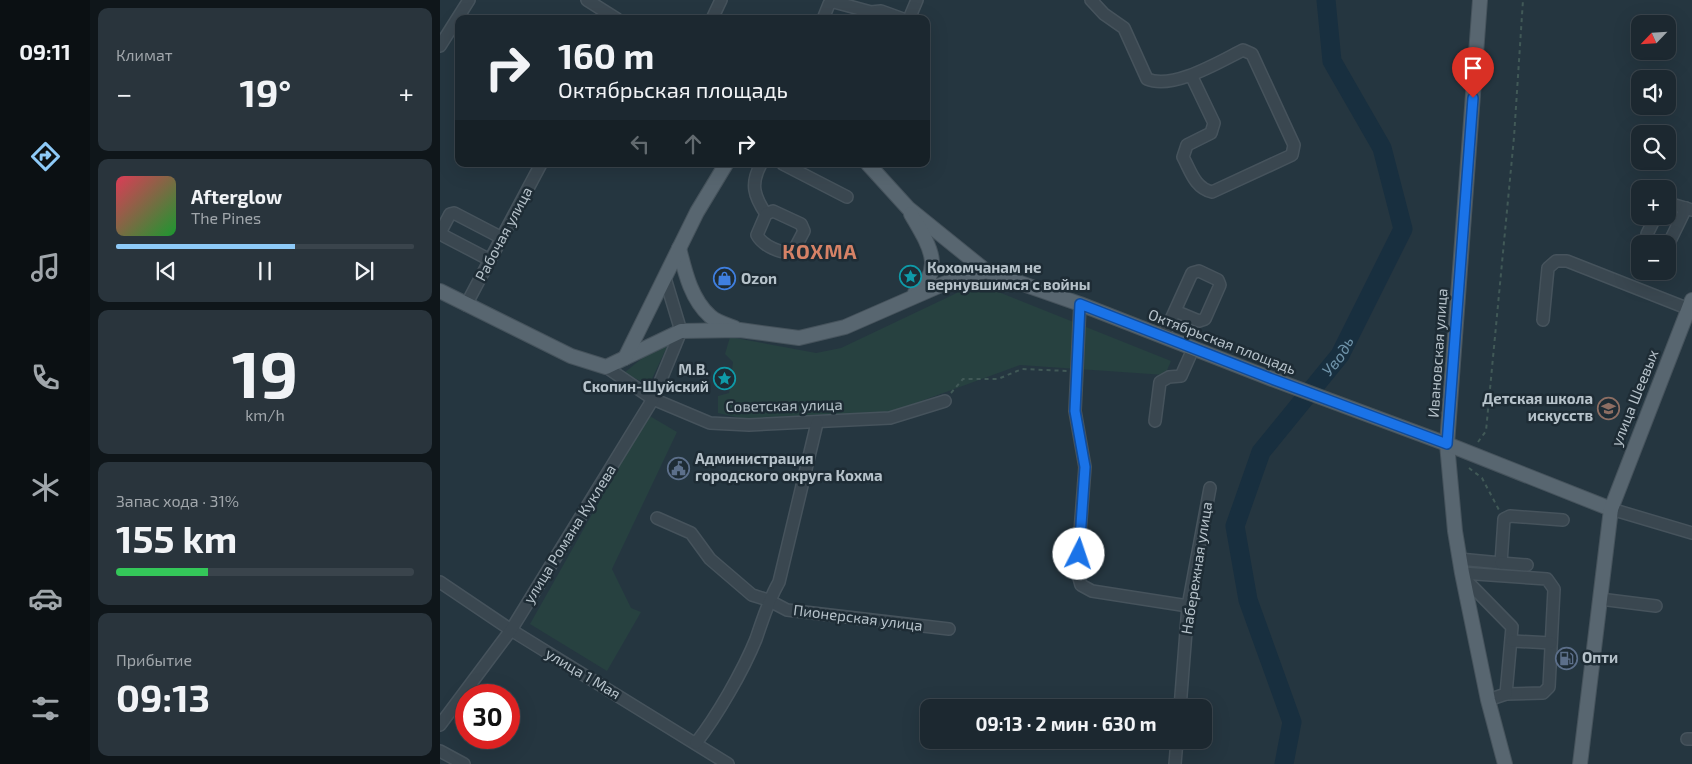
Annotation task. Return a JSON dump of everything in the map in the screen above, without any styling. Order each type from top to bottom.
[{"type":"main road","name":"Ивановская улица","points":[[1480,0],[1447,444],[1461,569],[1488,700],[1505,764]]},
{"type":"main road","points":[[625,358],[697,212],[724,167]]},
{"type":"main road","points":[[871,167],[908,208],[986,272]]},
{"type":"main road","points":[[908,208],[931,250],[933,264],[932,276],[922,288],[909,298]]},
{"type":"main road","points":[[679,248],[686,277],[697,300],[711,317],[740,330]]},
{"type":"main road","name":"Октябрьская площадь","points":[[986,272],[1080,304],[1193,349],[1447,444],[1611,509]]},
{"type":"main road","points":[[606,366],[681,332],[740,330],[799,338],[845,327],[964,276],[986,272]]},
{"type":"main road","name":"Советская улица","points":[[440,291],[571,356],[606,366]]},
{"type":"main road","name":"улица Шеевых","points":[[1611,509],[1690,304]]},
{"type":"main road","points":[[1580,764],[1611,509]]},
{"type":"street","points":[[460,15],[470,0]]},
{"type":"street","points":[[587,0],[611,15]]},
{"type":"street","points":[[714,15],[721,0]]},
{"type":"street","points":[[911,15],[917,0]]},
{"type":"street","points":[[1091,0],[1104,14],[1124,28],[1147,79],[1156,83],[1191,75],[1243,50],[1252,54],[1294,145],[1292,155],[1212,192],[1203,190],[1196,183],[1183,157],[1187,145],[1211,133],[1214,123],[1191,75]]},
{"type":"street","points":[[824,15],[829,4],[834,2],[880,15]]},
{"type":"street","points":[[440,46],[455,23]]},
{"type":"street","name":"Рабочая улица","points":[[466,305],[539,167]]},
{"type":"street","points":[[759,167],[756,172],[754,198],[766,214]]},
{"type":"street","points":[[790,167],[848,197]]},
{"type":"street","points":[[1674,235],[1689,209],[1676,205]]},
{"type":"street","points":[[490,260],[444,236],[442,231],[450,214],[454,213],[502,238]]},
{"type":"street","points":[[1647,234],[1652,225]]},
{"type":"street","points":[[1543,320],[1548,268],[1556,261],[1568,261],[1690,304]]},
{"type":"street","points":[[1163,337],[1192,274],[1199,271],[1218,280],[1220,285],[1205,320],[1199,321],[1175,311]]},
{"type":"street","points":[[665,278],[681,332]]},
{"type":"street","points":[[1080,304],[1075,411],[1085,467],[1078,571],[1081,586],[1092,591],[1188,606]]},
{"type":"street","name":"улица Романа Куклева","points":[[440,725],[511,630],[653,399],[681,332]]},
{"type":"street","points":[[1155,420],[1160,382],[1168,377],[1181,376],[1193,349]]},
{"type":"street","name":"Советская улица","points":[[606,366],[653,399],[710,423],[749,425],[890,418],[945,401]]},
{"type":"street","points":[[696,743],[712,722],[755,640],[768,600],[779,582],[817,423]]},
{"type":"street","name":"Набережная улица","points":[[1181,699],[1188,606],[1210,488]]},
{"type":"street","points":[[1611,509],[1692,532]]},
{"type":"street","points":[[1500,563],[1504,519],[1510,516],[1564,520]]},
{"type":"street","name":"Пионерская улица","points":[[657,518],[691,533],[710,559],[752,595],[768,600],[787,610],[949,629]]},
{"type":"street","points":[[1461,569],[1500,563],[1527,565]]},
{"type":"street","points":[[1461,569],[1512,627],[1506,694]]},
{"type":"street","points":[[1461,569],[1547,579],[1554,589],[1549,687],[1543,693],[1506,694],[1488,700]]},
{"type":"street","name":"улица 1 Мая","points":[[440,582],[511,630],[728,764]]},
{"type":"street","points":[[1600,599],[1656,606]]},
{"type":"street","points":[[1512,641],[1551,643]]},
{"type":"street","points":[[1175,764],[1176,749]]},
{"type":"street","points":[[440,751],[464,764]]},
{"type":"path","points":[[1477,444],[1486,431],[1514,137],[1523,0]]},
{"type":"path","points":[[945,401],[963,379],[998,379],[1022,369],[1077,372]]},
{"type":"path","points":[[1469,468],[1482,478],[1504,519]]},
{"type":"green space","points":[[991,289],[1171,361],[1165,375],[1020,365],[883,415],[754,421],[718,413],[718,396],[729,393],[733,362],[725,354],[730,337],[816,353],[841,348],[961,291]]},
{"type":"green space","points":[[664,344],[667,347],[649,385],[624,373],[646,355]]},
{"type":"green space","points":[[648,415],[677,432],[612,569],[631,608],[641,612],[607,671],[530,624]]},
{"type":"waterway","name":"Уводь","points":[[1284,764],[1292,722],[1248,600],[1235,526],[1261,452],[1340,355],[1403,229],[1382,148],[1332,61],[1326,0]]},
{"type":"place","name":"Кохомчанам не вернувшимся с войны","points":[[911,277]]},
{"type":"place","name":"Ozon","points":[[725,279]]},
{"type":"place","name":"М.В. Скопин-Шуйский","points":[[725,379]]},
{"type":"place","name":"Детская школа искусств","points":[[1609,408]]},
{"type":"place","name":"Администрация городского округа Кохма","points":[[679,468]]},
{"type":"place","name":"Опти","points":[[1566,658]]},
{"type":"district","name":"КОХМА","points":[[820,252]]},
{"type":"route","points":[[1079,554],[1085,467],[1075,411],[1080,304],[1272,379],[1447,444],[1473,98]]}]
